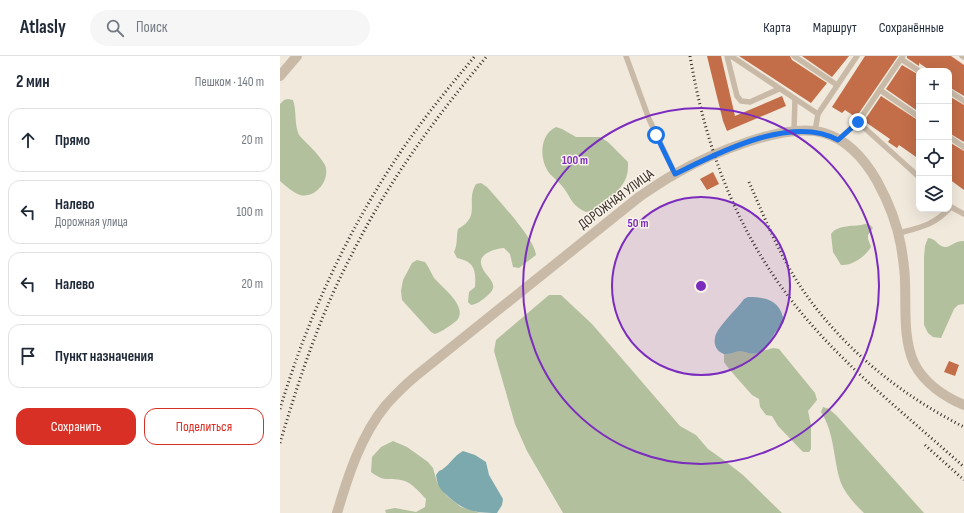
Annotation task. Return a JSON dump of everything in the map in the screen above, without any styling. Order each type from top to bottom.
[{"type":"street","points":[[280,76],[296,56]]},
{"type":"street","name":"ДОРОЖНАЯ УЛИЦА","points":[[337,513],[363,443],[378,416],[400,390],[487,318],[639,197],[675,174],[738,146],[773,135],[794,131],[815,131],[838,140],[856,153],[872,174],[891,210],[899,233],[904,264],[908,339],[914,362],[920,372],[941,392],[964,406]]},
{"type":"lane","points":[[626,56],[649,119],[675,174]]},
{"type":"lane","points":[[727,56],[737,96],[741,101],[750,102],[779,89]]},
{"type":"lane","points":[[731,56],[818,114]]},
{"type":"lane","points":[[794,56],[837,85]]},
{"type":"lane","points":[[815,131],[818,114],[857,56]]},
{"type":"lane","points":[[838,140],[858,122],[902,57],[916,69]]},
{"type":"lane","points":[[880,90],[916,115]]},
{"type":"lane","points":[[952,93],[964,101]]},
{"type":"lane","points":[[794,131],[795,99]]},
{"type":"lane","points":[[858,122],[918,176]]},
{"type":"lane","points":[[952,139],[964,147]]},
{"type":"lane","points":[[952,207],[964,214]]},
{"type":"lane","points":[[899,233],[933,223],[942,217],[946,212]]},
{"type":"green space","points":[[284,100],[293,100],[299,135],[320,157],[325,165],[326,177],[324,182],[311,194],[300,195],[289,189],[280,181],[280,104]]},
{"type":"green space","points":[[556,127],[576,137],[600,137],[608,142],[628,162],[627,176],[620,189],[597,208],[586,212],[577,207],[563,187],[546,168],[542,148],[546,136]]},
{"type":"green space","points":[[481,183],[487,187],[508,210],[530,240],[536,255],[519,268],[513,267],[510,254],[504,248],[487,253],[481,262],[484,271],[492,281],[493,288],[491,292],[482,300],[471,305],[468,302],[469,292],[475,287],[474,271],[471,264],[457,258],[454,252],[458,229],[469,219],[472,208],[473,191],[476,184]]},
{"type":"green space","points":[[865,224],[870,225],[873,228],[868,235],[871,247],[866,254],[858,260],[850,264],[841,265],[833,252],[831,234],[842,227]]},
{"type":"green space","points":[[928,238],[933,239],[943,247],[964,241],[964,304],[958,305],[954,309],[941,338],[933,337],[928,333],[924,325],[924,257],[925,246]]},
{"type":"green space","points":[[417,260],[425,262],[434,278],[452,297],[459,308],[460,314],[457,320],[435,334],[431,332],[402,300],[401,291],[403,280],[412,263]]},
{"type":"green space","points":[[549,295],[561,295],[592,324],[680,426],[696,435],[708,449],[743,475],[782,513],[563,513],[527,451],[515,424],[494,351],[496,340]]},
{"type":"green space","points":[[773,348],[779,349],[815,393],[817,400],[808,411],[811,425],[811,449],[809,452],[803,452],[778,426],[772,416],[766,415],[760,407],[759,399],[752,395],[724,362],[724,354],[741,351],[753,354]]},
{"type":"green space","points":[[823,407],[829,409],[837,416],[924,513],[864,513],[857,506],[841,483],[829,429],[821,412]]},
{"type":"green space","points":[[393,441],[407,447],[428,462],[433,468],[437,482],[446,495],[461,507],[480,513],[386,513],[385,510],[395,508],[416,512],[425,507],[426,499],[405,481],[383,479],[371,472],[372,457],[381,447]]},
{"type":"water","points":[[748,297],[767,299],[772,302],[780,309],[784,322],[774,334],[767,347],[760,352],[752,354],[740,351],[729,354],[722,353],[717,349],[715,344],[716,334],[744,299]]},
{"type":"water","points":[[463,451],[475,455],[486,462],[489,475],[503,499],[502,505],[497,513],[483,513],[467,509],[456,503],[442,491],[439,486],[436,475]]},
{"type":"building","points":[[707,56],[721,56],[735,116],[782,96],[786,106],[727,131],[723,121]]},
{"type":"building","points":[[739,56],[790,56],[792,60],[827,83],[811,103]]},
{"type":"building","points":[[802,56],[849,56],[832,77]]},
{"type":"building","points":[[865,56],[898,56],[857,116],[854,116],[845,110],[842,113],[832,107]]},
{"type":"building","points":[[907,56],[951,56],[964,65],[964,96],[952,89],[952,68],[926,68],[919,63],[919,66],[907,58]]},
{"type":"building","points":[[902,65],[916,73],[916,110],[886,89]]},
{"type":"building","points":[[881,96],[916,119],[916,157],[899,145],[897,148],[888,142],[890,139],[864,121]]},
{"type":"building","points":[[952,98],[964,105],[964,142],[952,135]]},
{"type":"building","points":[[952,144],[964,151],[964,190],[952,181]]},
{"type":"building","points":[[713,172],[719,184],[707,190],[700,179]]},
{"type":"building","points":[[949,361],[959,365],[955,376],[944,372]]},
{"type":"railway","points":[[280,409],[303,340],[317,306],[365,209],[412,135],[475,56]]},
{"type":"railway","points":[[280,443],[320,324],[340,278],[365,229],[396,177],[413,152],[449,103],[487,56]]},
{"type":"railway","points":[[690,56],[706,129],[718,164],[731,198],[747,231],[765,262],[786,293],[810,323],[846,361],[964,467]]},
{"type":"railway","points":[[749,182],[769,228],[792,273],[826,320],[846,342],[890,381],[938,413],[964,427]]},
{"type":"railway","points":[[925,445],[964,480]]},
{"type":"route","points":[[656,135],[675,174],[738,146],[779,133],[815,131],[838,140],[858,122]]}]
